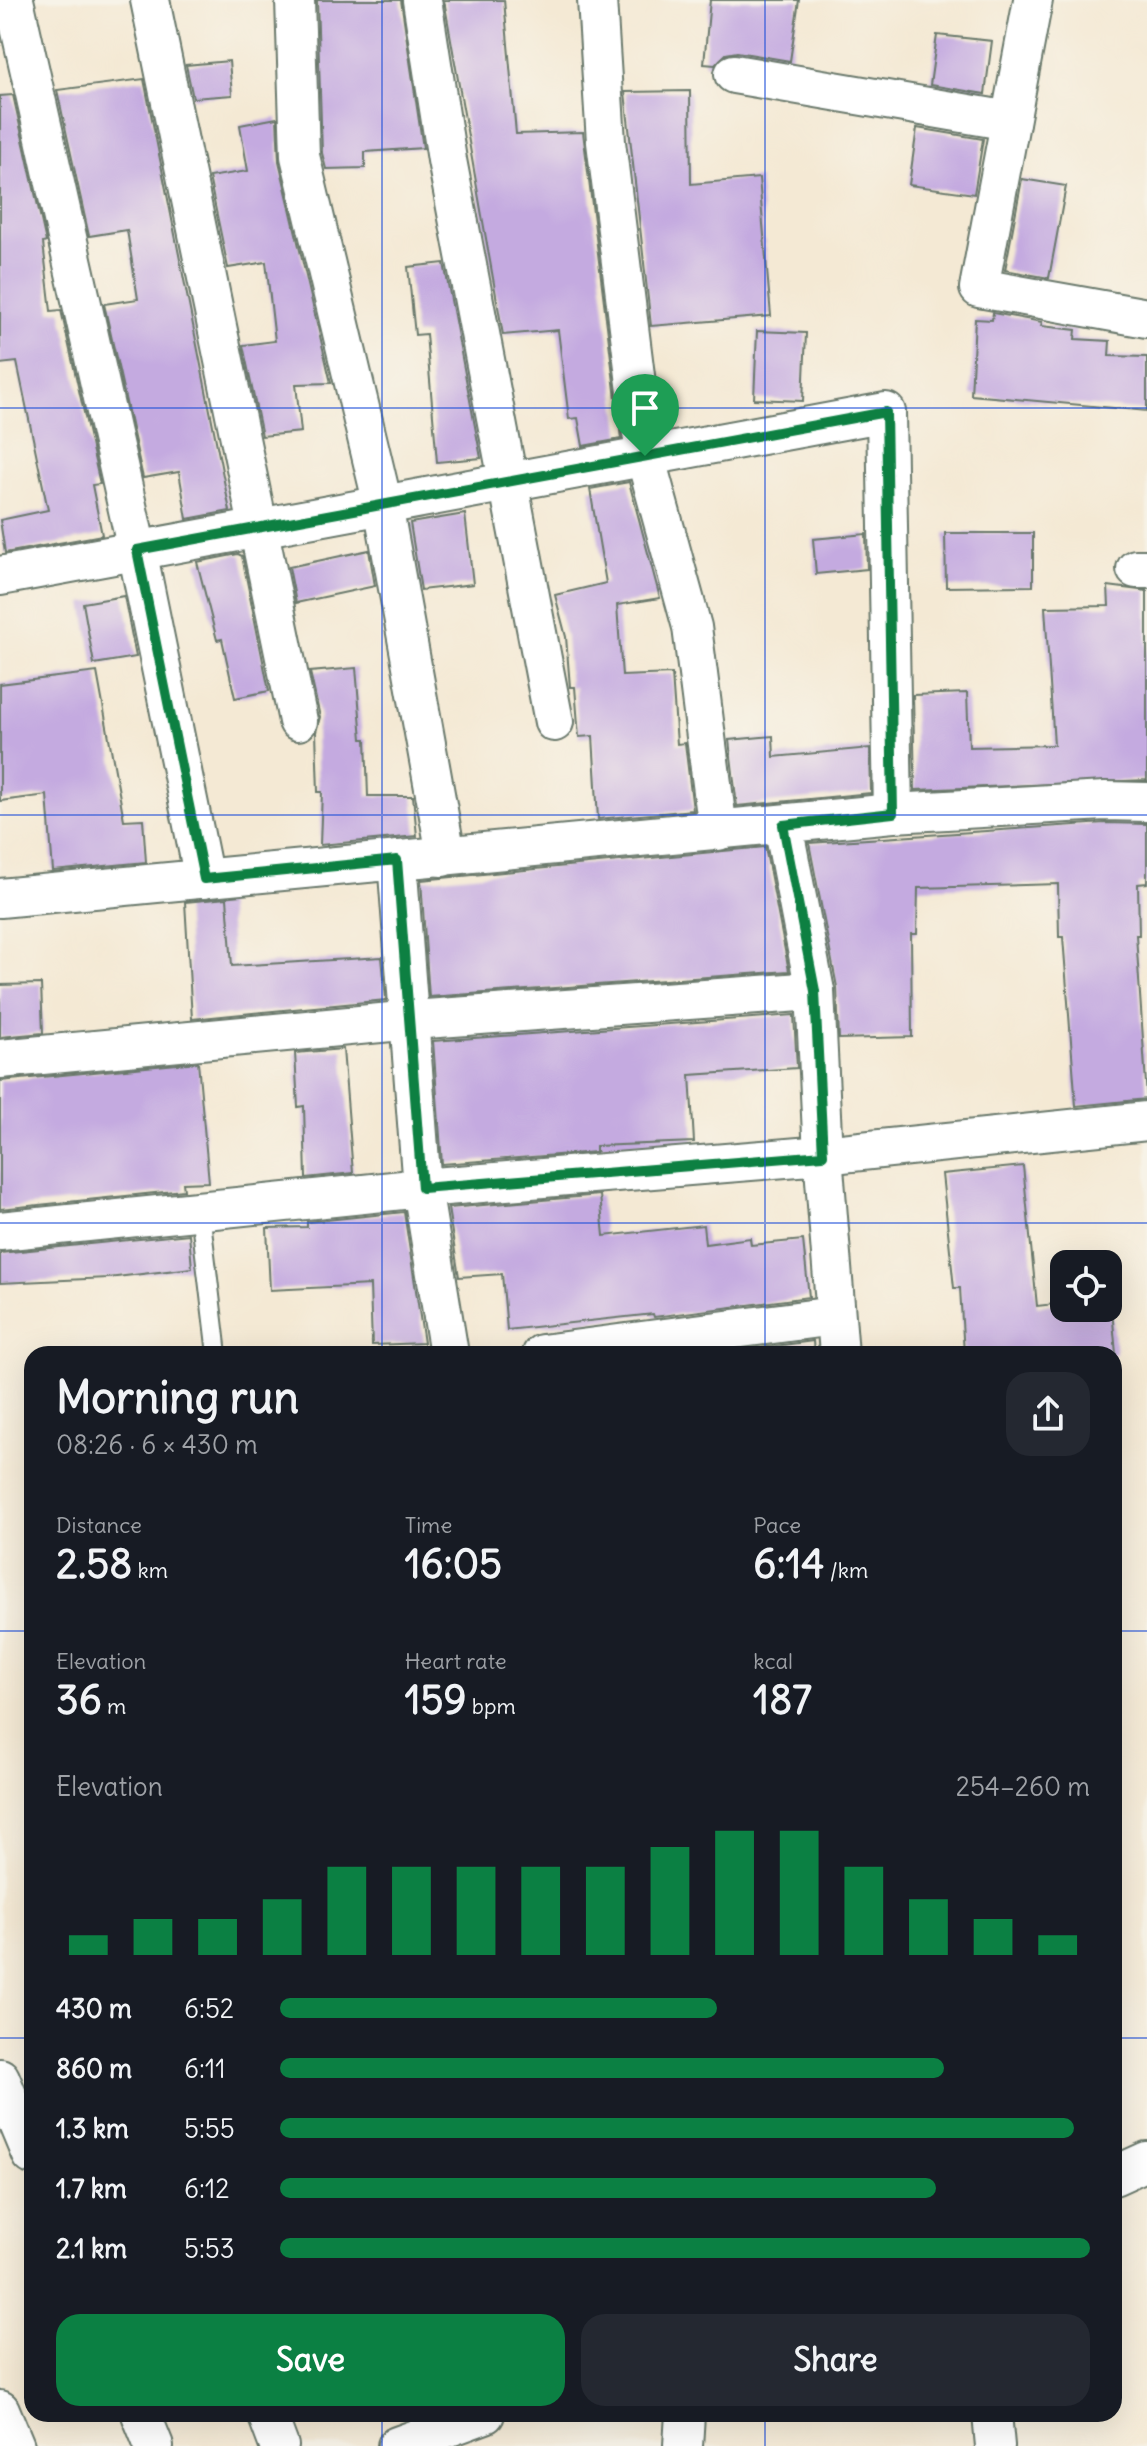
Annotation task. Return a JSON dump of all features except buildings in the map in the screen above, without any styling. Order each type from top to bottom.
[{"type":"street","points":[[14,0],[137,550],[204,879]]},
{"type":"street","points":[[150,0],[298,721]]},
{"type":"street","points":[[295,0],[300,156],[383,505],[443,838],[442,857]]},
{"type":"street","points":[[422,0],[447,160],[554,722]]},
{"type":"street","points":[[597,0],[606,142],[645,456],[692,627],[718,831]]},
{"type":"street","points":[[1033,0],[979,288],[1147,318]]},
{"type":"street","points":[[734,74],[1010,121]]},
{"type":"street","points":[[1,570],[137,550],[886,412],[893,813]]},
{"type":"street","points":[[0,898],[893,813],[1105,801],[1147,802]]},
{"type":"street","points":[[783,825],[815,991],[823,1155],[838,1346]]},
{"type":"street","points":[[397,860],[412,1020],[422,1188],[448,1346]]},
{"type":"street","points":[[0,1059],[412,1020],[815,991]]},
{"type":"street","points":[[0,1231],[422,1188],[823,1155],[1147,1121]]},
{"type":"street","points":[[603,1346],[834,1316]]},
{"type":"street","points":[[0,2078],[24,2136]]},
{"type":"street","points":[[1122,2172],[1147,2161]]},
{"type":"street","points":[[0,2410],[15,2446]]},
{"type":"street","points":[[144,2422],[154,2446]]},
{"type":"street","points":[[270,2422],[279,2446]]},
{"type":"street","points":[[402,2434],[452,2422]]},
{"type":"street","points":[[683,2446],[684,2422]]},
{"type":"street","points":[[993,2422],[995,2446]]},
{"type":"lane","points":[[200,1212],[216,1346]]},
{"type":"route","points":[[886,412],[893,813],[783,825],[815,991],[823,1155],[422,1188],[412,1020],[397,860],[204,879],[137,550],[645,456],[886,412]]}]
